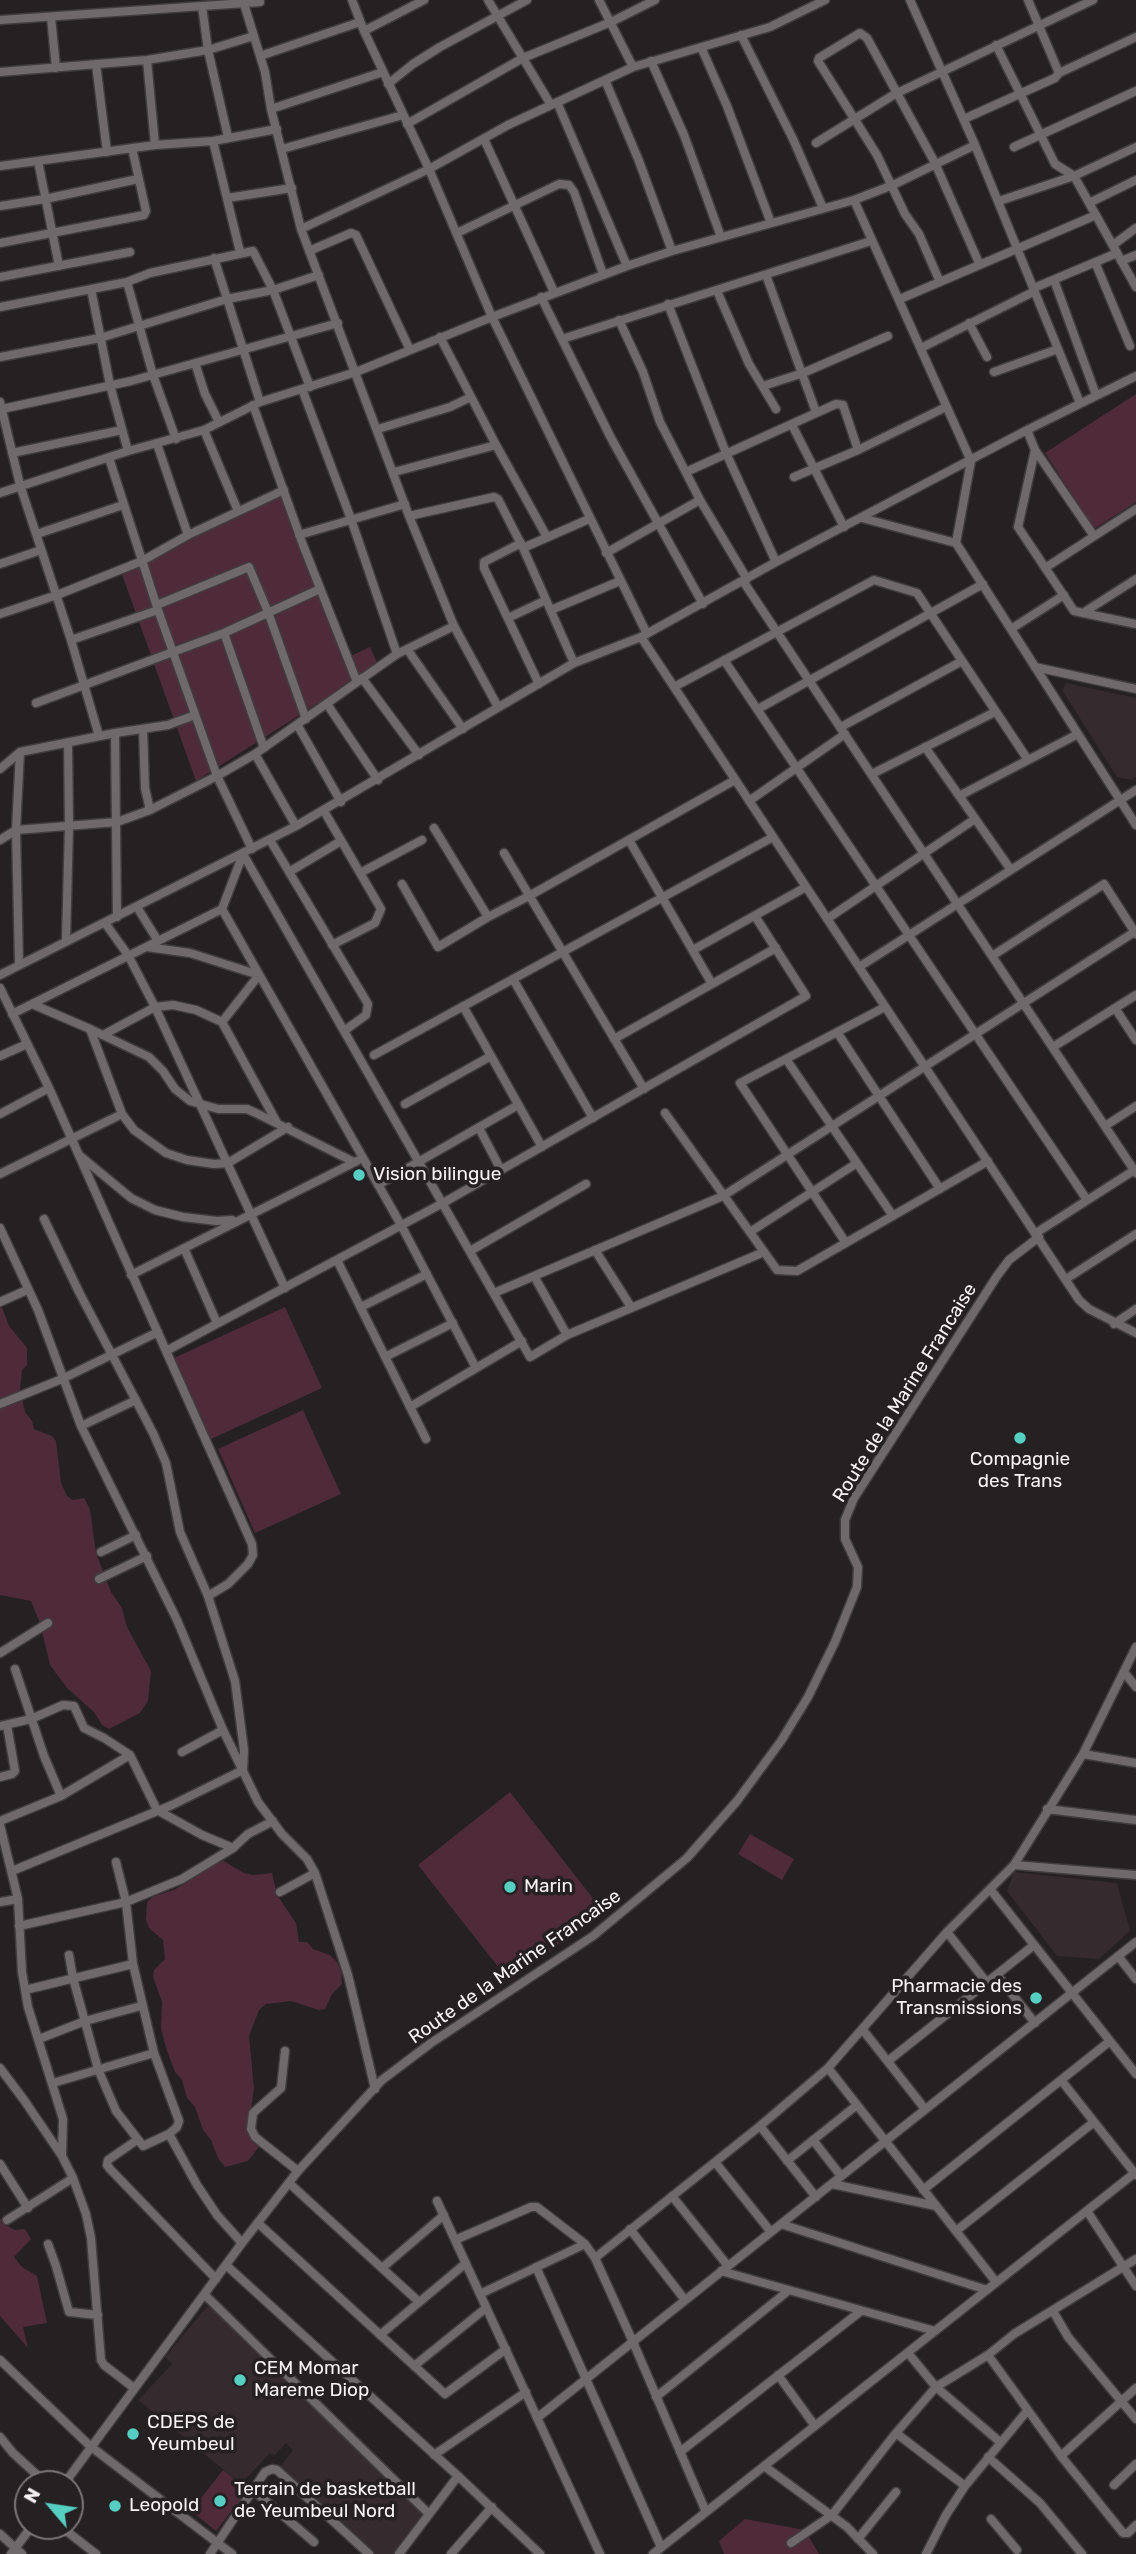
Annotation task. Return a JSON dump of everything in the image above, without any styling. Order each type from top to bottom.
[{"type":"street","points":[[352,0],[429,169],[492,317],[644,635],[674,687],[1079,1300],[1114,1324],[1136,1334]]},
{"type":"street","points":[[260,56],[362,27],[424,0]]},
{"type":"street","points":[[488,0],[554,103],[627,265]]},
{"type":"street","points":[[388,84],[440,47],[527,0]]},
{"type":"street","points":[[599,0],[633,67]]},
{"type":"street","points":[[282,149],[405,120],[523,58],[611,22],[655,0]]},
{"type":"street","points":[[301,229],[429,169],[554,103],[633,67],[782,22],[825,0]]},
{"type":"street","points":[[910,0],[999,201],[1080,403]]},
{"type":"street","points":[[1028,0],[1059,73]]},
{"type":"street","points":[[816,144],[895,94],[1093,0]]},
{"type":"street","points":[[0,20],[260,2]]},
{"type":"street","points":[[244,4],[260,56],[301,229],[409,516],[454,626],[498,707]]},
{"type":"street","points":[[202,6],[208,50],[228,137]]},
{"type":"street","points":[[51,17],[56,68]]},
{"type":"street","points":[[940,282],[893,185],[819,63],[819,58],[860,33],[864,34],[935,163],[979,263]]},
{"type":"street","points":[[741,35],[793,139],[823,208]]},
{"type":"street","points":[[0,72],[147,60],[208,50],[254,36]]},
{"type":"street","points":[[964,119],[1055,78],[1059,73],[1136,37]]},
{"type":"street","points":[[996,44],[1055,164],[1074,176],[1136,287]]},
{"type":"street","points":[[701,47],[727,106],[771,223]]},
{"type":"street","points":[[147,60],[155,145]]},
{"type":"street","points":[[651,61],[684,135],[721,237]]},
{"type":"street","points":[[96,64],[107,152]]},
{"type":"street","points":[[271,109],[383,72]]},
{"type":"street","points":[[606,80],[672,251]]},
{"type":"street","points":[[1014,147],[1136,91]]},
{"type":"street","points":[[0,166],[155,145],[213,141],[277,129]]},
{"type":"street","points":[[484,138],[554,292]]},
{"type":"street","points":[[213,141],[240,252]]},
{"type":"street","points":[[0,494],[20,485],[128,451],[204,430],[257,404],[356,372],[627,265],[855,200],[893,185],[975,145]]},
{"type":"street","points":[[999,201],[1074,176],[1136,147]]},
{"type":"street","points":[[0,243],[144,215],[146,211],[132,148]]},
{"type":"street","points":[[38,161],[59,266]]},
{"type":"street","points":[[0,206],[138,179]]},
{"type":"street","points":[[1089,203],[1136,180]]},
{"type":"street","points":[[457,233],[559,184],[569,185],[574,192],[603,274]]},
{"type":"street","points":[[227,198],[292,188]]},
{"type":"street","points":[[855,200],[971,461],[956,542]]},
{"type":"street","points":[[900,299],[1096,215]]},
{"type":"street","points":[[1117,253],[1136,228]]},
{"type":"street","points":[[309,251],[351,233],[356,235],[410,350]]},
{"type":"street","points":[[562,340],[872,241]]},
{"type":"street","points":[[0,277],[130,252]]},
{"type":"street","points":[[0,307],[127,282],[150,273],[240,252],[255,252],[273,290],[290,338],[397,654]]},
{"type":"street","points":[[921,348],[1095,262],[1117,253],[1136,255]]},
{"type":"street","points":[[214,258],[284,490],[320,589],[360,680],[419,755]]},
{"type":"street","points":[[1095,262],[1130,346]]},
{"type":"street","points":[[0,356],[100,338],[227,299],[273,290],[318,275]]},
{"type":"street","points":[[766,275],[816,412]]},
{"type":"street","points":[[1054,280],[1096,395]]},
{"type":"street","points":[[127,282],[153,375],[176,439]]},
{"type":"street","points":[[91,289],[110,386],[128,451]]},
{"type":"street","points":[[717,291],[749,364],[776,409]]},
{"type":"street","points":[[541,297],[611,438],[703,604]]},
{"type":"street","points":[[668,304],[726,453],[776,562]]},
{"type":"street","points":[[619,320],[640,366],[660,422],[745,580],[1135,1171]]},
{"type":"street","points":[[99,736],[57,595],[20,485],[1,406],[110,386],[338,323]]},
{"type":"street","points":[[969,323],[987,357]]},
{"type":"street","points":[[763,386],[803,373],[888,335]]},
{"type":"street","points":[[440,337],[547,537]]},
{"type":"street","points":[[994,372],[1058,349]]},
{"type":"street","points":[[195,363],[205,394],[219,422]]},
{"type":"street","points":[[0,975],[296,827],[574,663],[644,635],[776,562],[1136,376]]},
{"type":"street","points":[[378,429],[450,407],[471,397]]},
{"type":"street","points":[[687,472],[836,404],[843,405],[858,450]]},
{"type":"street","points":[[794,477],[858,450],[946,407]]},
{"type":"street","points":[[792,425],[844,527]]},
{"type":"street","points":[[12,453],[122,430]]},
{"type":"street","points":[[204,430],[238,511]]},
{"type":"street","points":[[1027,430],[1035,450],[1094,536]]},
{"type":"street","points":[[157,444],[188,535]]},
{"type":"street","points":[[394,472],[496,445]]},
{"type":"street","points":[[1035,450],[1018,527],[1074,611],[1136,624]]},
{"type":"street","points":[[110,458],[173,653],[247,852],[344,1031],[530,1357],[566,1335],[764,1252]]},
{"type":"street","points":[[0,614],[57,595],[142,561],[188,535],[284,490]]},
{"type":"street","points":[[409,516],[494,498],[501,504],[574,663]]},
{"type":"street","points":[[606,553],[700,499]]},
{"type":"street","points":[[299,536],[405,504]]},
{"type":"street","points":[[37,534],[123,505]]},
{"type":"street","points":[[1045,568],[1136,509]]},
{"type":"street","points":[[862,518],[956,542],[1136,825]]},
{"type":"street","points":[[539,684],[484,568],[484,562],[589,519]]},
{"type":"street","points":[[0,564],[41,550]]},
{"type":"street","points":[[71,640],[158,608],[249,568],[268,612],[306,719]]},
{"type":"street","points":[[1083,613],[1136,579]]},
{"type":"street","points":[[551,610],[620,580]]},
{"type":"street","points":[[674,687],[874,580],[917,593],[1028,760]]},
{"type":"street","points":[[758,709],[983,584]]},
{"type":"street","points":[[36,703],[224,633],[320,589]]},
{"type":"street","points":[[1011,629],[1063,595]]},
{"type":"street","points":[[508,618],[546,600]]},
{"type":"street","points":[[0,840],[16,830],[117,822],[150,810],[255,754],[397,654],[454,626]]},
{"type":"street","points":[[224,633],[264,748]]},
{"type":"street","points":[[407,649],[463,729]]},
{"type":"street","points":[[724,660],[1087,1200]]},
{"type":"street","points":[[749,801],[797,768],[843,731],[962,661]]},
{"type":"street","points":[[1035,667],[1136,688]]},
{"type":"street","points":[[327,704],[378,780]]},
{"type":"street","points":[[872,774],[995,712]]},
{"type":"street","points":[[0,769],[20,752],[168,725],[195,715]]},
{"type":"street","points":[[298,726],[341,802]]},
{"type":"street","points":[[143,729],[145,788],[150,810]]},
{"type":"street","points":[[116,733],[117,917]]},
{"type":"street","points":[[959,796],[1078,734]]},
{"type":"street","points":[[66,941],[68,743]]},
{"type":"street","points":[[925,747],[1010,870]]},
{"type":"street","points":[[19,964],[16,830],[20,752]]},
{"type":"street","points":[[255,754],[296,827]]},
{"type":"street","points":[[402,884],[438,947],[736,780]]},
{"type":"street","points":[[859,967],[1136,790]]},
{"type":"street","points":[[324,811],[381,909],[375,923],[332,945]]},
{"type":"street","points":[[827,919],[975,820]]},
{"type":"street","points":[[434,828],[488,917]]},
{"type":"street","points":[[374,1055],[773,837]]},
{"type":"street","points":[[270,840],[368,1004],[366,1015],[344,1031]]},
{"type":"street","points":[[360,873],[422,840]]},
{"type":"street","points":[[629,840],[712,984]]},
{"type":"street","points":[[289,872],[341,841]]},
{"type":"street","points":[[12,1014],[222,909],[247,852]]},
{"type":"street","points":[[504,853],[644,1089]]},
{"type":"street","points":[[494,1293],[723,1196],[1136,932],[1104,884],[992,956]]},
{"type":"street","points":[[693,950],[806,887]]},
{"type":"street","points":[[137,907],[158,941]]},
{"type":"street","points":[[222,909],[358,1160],[378,1185],[477,1368]]},
{"type":"street","points":[[166,1351],[443,1203],[806,996],[755,916]]},
{"type":"street","points":[[105,923],[128,955],[155,1007],[285,1287]]},
{"type":"street","points":[[145,947],[190,953],[260,975]]},
{"type":"street","points":[[614,1039],[776,948]]},
{"type":"street","points":[[222,1021],[260,975]]},
{"type":"street","points":[[513,979],[593,1118]]},
{"type":"street","points":[[0,988],[49,1088],[252,1544],[253,1555],[248,1564],[228,1584],[208,1596]]},
{"type":"street","points":[[1053,1047],[1136,995]]},
{"type":"street","points":[[32,1004],[149,1057],[175,1089],[190,1101],[218,1110],[247,1109],[358,1160]]},
{"type":"street","points":[[103,1035],[155,1007],[173,1005],[222,1021],[277,1121]]},
{"type":"street","points":[[463,1006],[542,1147]]},
{"type":"street","points":[[846,1242],[740,1083],[885,1007]]},
{"type":"street","points":[[1115,1008],[1136,1040]]},
{"type":"street","points":[[90,1028],[122,1114],[134,1130],[166,1153],[187,1160],[228,1163],[288,1127]]},
{"type":"street","points":[[837,1032],[940,1189]]},
{"type":"street","points":[[0,1056],[27,1044]]},
{"type":"street","points":[[405,1104],[491,1056]]},
{"type":"street","points":[[786,1059],[893,1216]]},
{"type":"street","points":[[0,1114],[49,1088]]},
{"type":"street","points":[[378,1185],[518,1105]]},
{"type":"street","points":[[1105,1126],[1136,1106]]},
{"type":"street","points":[[665,1113],[777,1270],[797,1271],[988,1161]]},
{"type":"street","points":[[0,1174],[122,1114]]},
{"type":"street","points":[[480,1128],[501,1170]]},
{"type":"street","points":[[77,1153],[131,1198],[155,1210],[217,1221],[237,1220]]},
{"type":"street","points":[[131,1275],[358,1160]]},
{"type":"street","points":[[750,1232],[857,1163]]},
{"type":"street","name":"Route de la Marine Francaise","points":[[74,2470],[298,2171],[383,2080],[431,2043],[593,1936],[687,1858],[737,1801],[781,1741],[808,1697],[835,1642],[857,1587],[858,1567],[845,1539],[845,1520],[854,1498],[1009,1261],[1037,1235],[1135,1171]]},
{"type":"street","points":[[470,1251],[586,1185]]},
{"type":"street","points":[[44,1219],[166,1463],[180,1532],[208,1596],[237,1690],[244,1750],[243,1770]]},
{"type":"street","points":[[0,1228],[38,1310],[81,1426],[147,1556],[223,1730],[258,1802],[307,1859],[315,1873],[348,1975],[375,2089]]},
{"type":"street","points":[[1066,1279],[1136,1234]]},
{"type":"street","points":[[184,1248],[217,1324]]},
{"type":"street","points":[[595,1250],[631,1307]]},
{"type":"street","points":[[337,1260],[426,1439]]},
{"type":"street","points":[[360,1307],[427,1274]]},
{"type":"street","points":[[534,1276],[566,1335]]},
{"type":"street","points":[[0,1302],[27,1290]]},
{"type":"street","points":[[1114,1324],[1136,1309]]},
{"type":"street","points":[[385,1357],[453,1323]]},
{"type":"street","points":[[0,1404],[62,1379],[158,1332]]},
{"type":"street","points":[[410,1407],[522,1342]]},
{"type":"street","points":[[81,1426],[136,1400]]},
{"type":"street","points":[[101,1552],[136,1535]]},
{"type":"street","points":[[99,1579],[147,1556]]},
{"type":"street","points":[[0,1653],[48,1623]]},
{"type":"street","points":[[595,2259],[828,2068],[947,1932],[1014,1865],[1083,1754],[1136,1647]]},
{"type":"street","points":[[15,1669],[61,1796]]},
{"type":"street","points":[[1124,1672],[1136,1687]]},
{"type":"street","points":[[0,1777],[12,1774],[15,1770],[3,1725],[31,1719],[63,1704],[70,1704],[74,1706],[84,1728],[130,1755],[158,1810],[201,1835],[233,1848]]},
{"type":"street","points":[[183,1752],[223,1730]]},
{"type":"street","points":[[1083,1754],[1136,1763]]},
{"type":"street","points":[[62,2156],[63,2119],[32,2020],[26,1990],[18,1899],[0,1823],[61,1796],[130,1755]]},
{"type":"street","points":[[12,1871],[158,1810],[243,1770]]},
{"type":"street","points":[[1047,1809],[1136,1820]]},
{"type":"street","points":[[19,1926],[125,1902],[182,1879],[233,1848],[248,1834],[273,1821]]},
{"type":"street","points":[[69,1955],[98,2069],[113,2106],[143,2146],[169,2134],[179,2121],[154,2053],[141,2006],[116,1862]]},
{"type":"street","points":[[1014,1865],[1136,1875]]},
{"type":"street","points":[[280,1892],[315,1873]]},
{"type":"street","points":[[990,1889],[1136,2074]]},
{"type":"street","points":[[0,1902],[18,1899]]},
{"type":"street","points":[[947,1932],[987,1983]]},
{"type":"street","points":[[537,2418],[1136,1942]]},
{"type":"street","points":[[888,2061],[1034,1945]]},
{"type":"street","points":[[1118,1956],[1136,1979]]},
{"type":"street","points":[[26,1990],[133,1965]]},
{"type":"street","points":[[997,1975],[1035,2023]]},
{"type":"street","points":[[39,2039],[85,2021],[141,2006]]},
{"type":"street","points":[[863,2029],[925,2109]]},
{"type":"street","points":[[923,2190],[1110,2041]]},
{"type":"street","points":[[285,2051],[281,2088],[253,2113],[251,2129],[255,2137],[298,2171]]},
{"type":"street","points":[[53,2083],[154,2053]]},
{"type":"street","points":[[0,2068],[62,2156],[73,2178],[86,2214],[91,2238],[101,2360],[103,2365],[134,2388]]},
{"type":"street","points":[[828,2068],[996,2283]]},
{"type":"street","points":[[653,2554],[1135,2174],[1061,2080]]},
{"type":"street","points":[[787,2161],[857,2105]]},
{"type":"street","points":[[956,2231],[1094,2122]]},
{"type":"street","points":[[760,2126],[816,2197]]},
{"type":"street","points":[[169,2134],[217,2215],[242,2243]]},
{"type":"street","points":[[137,2140],[108,2160],[107,2165],[216,2279]]},
{"type":"street","points":[[813,2140],[841,2176]]},
{"type":"street","points":[[715,2162],[771,2232]]},
{"type":"street","points":[[0,2164],[28,2208]]},
{"type":"street","points":[[7,2220],[73,2178]]},
{"type":"street","points":[[289,2183],[418,2301]]},
{"type":"street","points":[[832,2184],[936,2206]]},
{"type":"street","points":[[672,2196],[724,2269],[788,2291],[935,2331]]},
{"type":"street","points":[[437,2201],[600,2554]]},
{"type":"street","points":[[455,2240],[531,2207],[537,2207],[585,2245],[595,2259],[633,2342],[706,2512]]},
{"type":"street","points":[[1087,2211],[1136,2286]]},
{"type":"street","points":[[382,2268],[443,2215]]},
{"type":"street","points":[[259,2224],[445,2394],[506,2350]]},
{"type":"street","points":[[781,2224],[987,2290]]},
{"type":"street","points":[[629,2229],[685,2300]]},
{"type":"street","points":[[48,2244],[57,2266],[69,2312],[98,2315]]},
{"type":"street","points":[[480,2294],[585,2245]]},
{"type":"street","points":[[791,2543],[832,2515],[896,2432],[936,2387],[988,2355],[1014,2334],[1136,2259]]},
{"type":"street","points":[[380,2335],[466,2263]]},
{"type":"street","points":[[226,2265],[540,2554]]},
{"type":"street","points":[[536,2267],[661,2547]]},
{"type":"street","points":[[656,2397],[788,2291]]},
{"type":"street","points":[[205,2295],[429,2514]]},
{"type":"street","points":[[414,2366],[486,2308]]},
{"type":"street","points":[[680,2452],[860,2311]]},
{"type":"street","points":[[1053,2311],[1068,2337],[1136,2419]]},
{"type":"street","points":[[908,2353],[936,2387],[1000,2442]]},
{"type":"street","points":[[988,2355],[1060,2456],[1123,2533],[1128,2533],[1136,2525]]},
{"type":"street","points":[[0,2360],[90,2446],[232,2554]]},
{"type":"street","points":[[778,2375],[815,2426]]},
{"type":"street","points":[[1060,2456],[1136,2388]]},
{"type":"street","points":[[435,2455],[526,2392]]},
{"type":"street","points":[[926,2554],[965,2486],[1027,2411]]},
{"type":"street","points":[[896,2432],[965,2486]]},
{"type":"street","points":[[0,2437],[32,2470]]},
{"type":"street","points":[[988,2457],[1040,2503],[1082,2554]]},
{"type":"street","points":[[1114,2485],[1136,2464]]},
{"type":"street","points":[[764,2466],[832,2515],[873,2554]]},
{"type":"street","points":[[210,2554],[265,2472],[276,2470],[369,2554]]},
{"type":"street","points":[[399,2554],[457,2476]]},
{"type":"street","points":[[253,2490],[314,2542]]},
{"type":"street","points":[[858,2539],[896,2491]]},
{"type":"street","points":[[451,2554],[492,2507]]},
{"type":"street","points":[[991,2519],[1017,2553]]},
{"type":"street","points":[[0,2534],[16,2552]]},
{"type":"street","points":[[78,2540],[96,2554]]},
{"type":"shaded area","points":[[1136,394],[1136,502],[1094,529],[1045,453]]},
{"type":"shaded area","points":[[283,491],[287,494],[351,656],[370,647],[378,665],[196,781],[120,569]]},
{"type":"shaded area","points":[[1066,683],[1136,698],[1136,777],[1131,780],[1117,777],[1062,690]]},
{"type":"shaded area","points":[[0,1302],[9,1326],[27,1348],[27,1365],[22,1370],[20,1390],[25,1412],[34,1429],[52,1436],[56,1441],[61,1483],[67,1496],[73,1500],[84,1498],[90,1509],[96,1553],[111,1592],[122,1608],[127,1627],[151,1671],[148,1701],[140,1713],[109,1729],[67,1688],[50,1665],[40,1623],[31,1601],[0,1595]]},
{"type":"shaded area","points":[[285,1307],[322,1388],[211,1439],[174,1358]]},
{"type":"shaded area","points":[[303,1410],[341,1494],[255,1533],[218,1449]]},
{"type":"shaded area","name":"Marin","points":[[510,1792],[602,1910],[510,1982],[418,1865]]},
{"type":"shaded area","points":[[750,1834],[794,1859],[782,1880],[738,1854]]},
{"type":"shaded area","points":[[222,1860],[244,1873],[272,1873],[277,1895],[296,1923],[299,1942],[307,1942],[313,1949],[330,1955],[341,1971],[342,1984],[332,1994],[325,2009],[319,2010],[291,2001],[266,2004],[259,2010],[249,2036],[254,2088],[249,2124],[262,2143],[248,2161],[225,2167],[203,2130],[195,2107],[187,2098],[182,2080],[175,2072],[167,2051],[161,2029],[162,2002],[153,1977],[154,1970],[165,1959],[163,1940],[149,1928],[146,1920],[147,1902],[154,1896],[174,1890]]},
{"type":"shaded area","points":[[1014,1872],[1117,1883],[1130,1931],[1099,1959],[1057,1956],[1007,1891]]},
{"type":"shaded area","points":[[0,2218],[5,2225],[15,2230],[25,2229],[31,2239],[14,2257],[22,2267],[37,2276],[47,2323],[23,2327],[28,2348],[0,2316]]},
{"type":"shaded area","points":[[210,2303],[425,2513],[393,2554],[372,2554],[278,2469],[293,2450],[286,2443],[274,2456],[270,2453],[241,2484],[138,2400],[172,2364],[165,2357]]},
{"type":"shaded area","name":"Terrain de basketball de Yeumbeul Nord","points":[[223,2470],[248,2490],[216,2531],[191,2511]]},
{"type":"shaded area","points":[[745,2519],[805,2530],[819,2554],[724,2554],[719,2541]]},
{"type":"place","name":"Vision bilingue","points":[[359,1175]]},
{"type":"place","name":"Compagnie des Trans","points":[[1020,1438]]},
{"type":"place","name":"Marin","points":[[510,1887]]},
{"type":"place","name":"Pharmacie des Transmissions","points":[[1036,1998]]},
{"type":"place","name":"CEM Momar Mareme Diop","points":[[240,2380]]},
{"type":"place","name":"CDEPS de Yeumbeul","points":[[133,2434]]},
{"type":"place","name":"Terrain de basketball de Yeumbeul Nord","points":[[220,2501]]},
{"type":"place","name":"Leopold","points":[[115,2506]]}]
